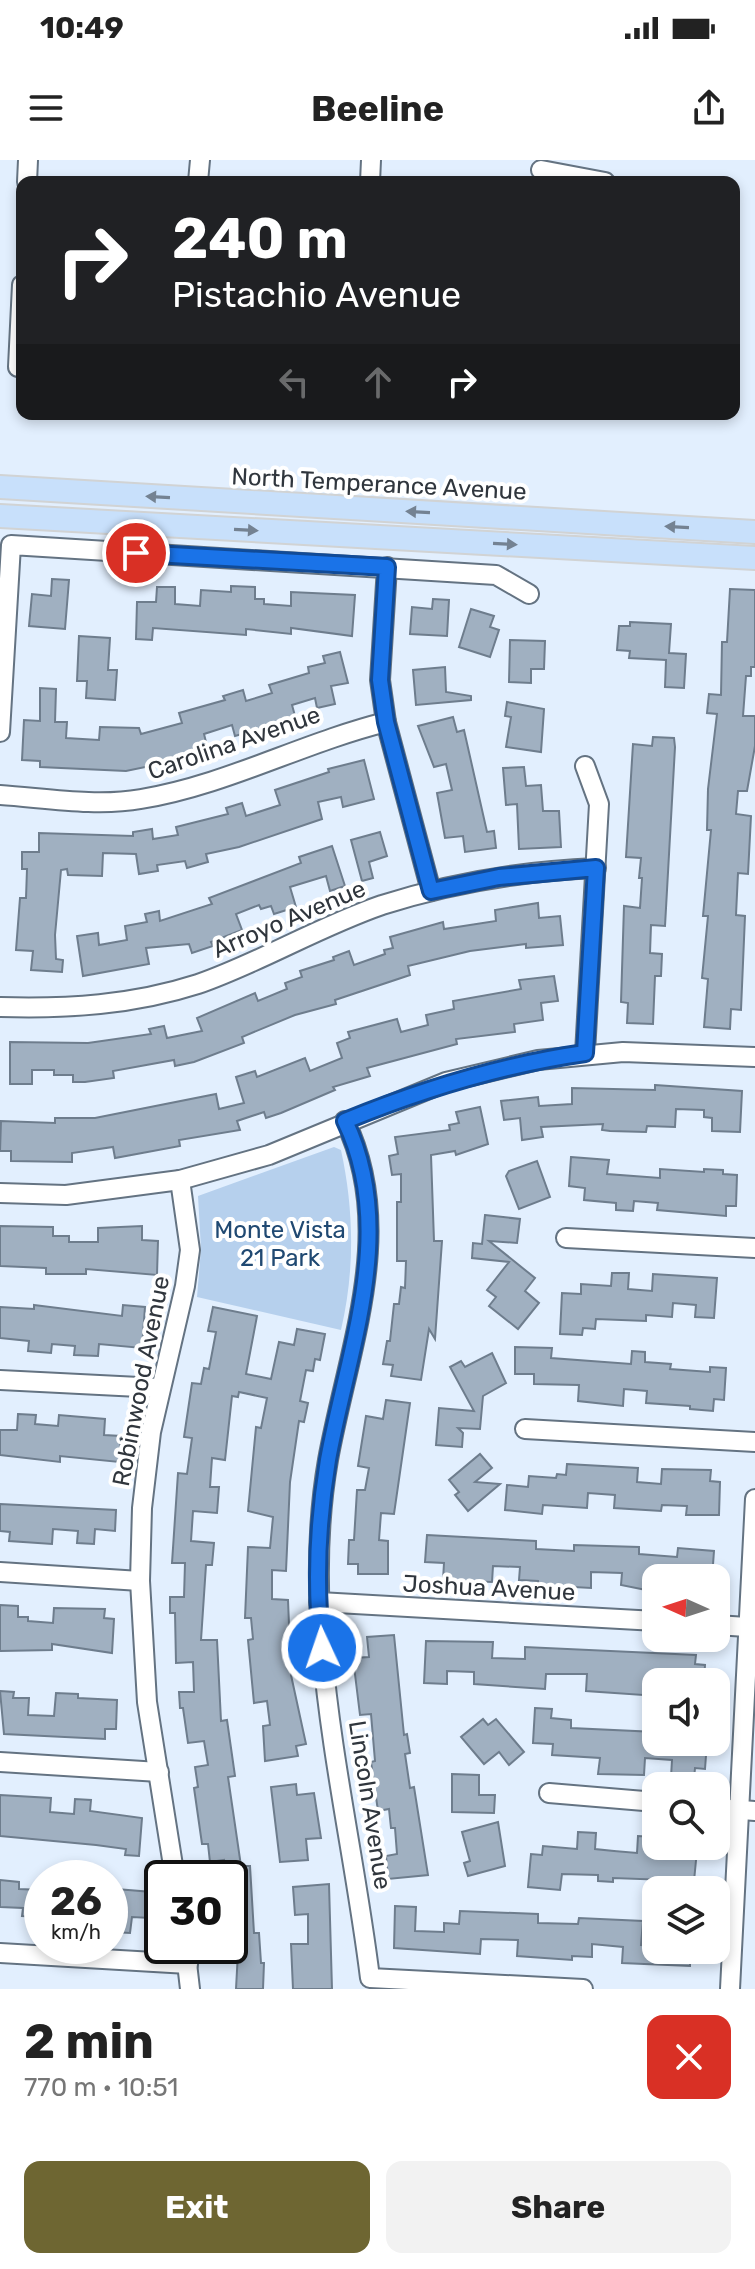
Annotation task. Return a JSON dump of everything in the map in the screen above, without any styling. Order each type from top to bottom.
[{"type":"main road","name":"North Temperance Avenue","points":[[0,487],[755,532]]},
{"type":"main road","points":[[0,516],[755,558]]},
{"type":"street","points":[[542,171],[571,176]]},
{"type":"street","points":[[0,732],[11,545],[496,575],[529,594]]},
{"type":"street","points":[[387,567],[380,680],[386,722],[431,891]]},
{"type":"street","name":"Carolina Avenue","points":[[0,795],[137,800],[187,790],[336,734],[386,722]]},
{"type":"street","points":[[585,766],[599,804],[585,1053]]},
{"type":"street","name":"Arroyo Avenue","points":[[0,1007],[108,1005],[199,983],[322,927],[431,891],[499,877],[596,868]]},
{"type":"street","points":[[0,1193],[66,1195],[180,1180],[269,1155],[345,1121],[446,1082],[538,1060],[585,1053],[755,1057]]},
{"type":"street","name":"Lincoln Avenue","points":[[345,1121],[354,1141],[365,1191],[368,1254],[365,1297],[328,1462],[320,1536],[319,1602],[324,1664],[370,1978],[583,1989]]},
{"type":"street","name":"Robinwood Avenue","points":[[172,1860],[147,1702],[140,1581],[142,1508],[159,1388],[185,1286],[190,1250],[180,1180]]},
{"type":"street","points":[[566,1238],[755,1248]]},
{"type":"street","points":[[0,1380],[159,1388]]},
{"type":"street","points":[[525,1429],[755,1442]]},
{"type":"street","points":[[730,1989],[748,1810],[747,1627],[755,1499]]},
{"type":"street","points":[[0,1572],[140,1581]]},
{"type":"street","name":"Joshua Avenue","points":[[319,1602],[642,1620]]},
{"type":"street","points":[[730,1626],[747,1627]]},
{"type":"street","points":[[0,1762],[159,1772]]},
{"type":"street","points":[[549,1793],[642,1801]]},
{"type":"street","points":[[0,1953],[144,1955]]},
{"type":"street","points":[[188,1964],[190,1989]]},
{"type":"green space","name":"Monte Vista 21 Park","points":[[334,1147],[341,1150],[351,1240],[349,1285],[341,1330],[197,1297],[201,1249],[198,1196]]},
{"type":"building","points":[[52,579],[69,580],[65,629],[29,626],[32,594],[51,596]]},
{"type":"building","points":[[231,586],[255,587],[255,599],[264,599],[264,604],[291,606],[291,592],[355,595],[352,636],[291,628],[291,634],[246,629],[246,635],[153,628],[152,640],[136,639],[137,602],[156,602],[157,587],[175,587],[175,604],[200,606],[201,590],[231,592]]},
{"type":"building","points":[[730,589],[755,590],[755,667],[751,667],[751,676],[746,676],[743,716],[755,716],[755,746],[747,791],[738,791],[736,814],[751,816],[748,874],[738,873],[736,915],[745,916],[741,1010],[731,1009],[730,1029],[704,1027],[708,979],[702,978],[708,916],[703,916],[711,830],[707,830],[708,789],[717,714],[707,713],[709,694],[721,695],[722,642],[727,642]]},
{"type":"building","points":[[433,599],[449,600],[447,636],[410,634],[412,607],[432,609]]},
{"type":"building","points":[[471,609],[494,616],[490,627],[499,630],[490,657],[459,647]]},
{"type":"building","points":[[630,622],[671,624],[669,653],[686,654],[684,688],[665,687],[666,660],[629,658],[630,651],[617,650],[619,626],[630,626]]},
{"type":"building","points":[[79,636],[110,638],[108,670],[117,670],[115,700],[86,698],[87,681],[77,681]]},
{"type":"building","points":[[510,640],[545,641],[544,669],[531,669],[531,683],[509,682]]},
{"type":"building","points":[[340,652],[348,683],[331,686],[335,704],[317,708],[315,698],[292,705],[295,716],[270,726],[235,736],[232,725],[204,734],[208,750],[179,760],[126,771],[40,767],[40,761],[22,760],[24,720],[40,721],[40,688],[56,689],[55,722],[67,722],[66,738],[99,740],[100,727],[139,728],[141,734],[182,723],[179,713],[225,700],[223,696],[243,690],[246,701],[272,693],[269,685],[309,673],[308,667],[325,663],[323,656]]},
{"type":"building","points":[[445,667],[446,692],[471,696],[471,700],[416,705],[413,670]]},
{"type":"building","points":[[507,702],[544,709],[541,752],[506,747],[511,717],[505,716]]},
{"type":"building","points":[[453,717],[457,732],[464,730],[487,832],[494,831],[496,848],[465,852],[463,836],[445,838],[437,793],[452,790],[446,764],[434,767],[418,726]]},
{"type":"building","points":[[653,737],[674,738],[675,747],[665,926],[651,925],[650,953],[662,954],[661,976],[655,976],[653,1024],[627,1023],[628,1003],[621,1002],[624,906],[640,908],[642,878],[639,878],[641,858],[626,857],[633,744],[652,746]]},
{"type":"building","points":[[364,760],[374,799],[343,807],[341,797],[318,802],[322,819],[239,847],[206,854],[208,862],[187,868],[185,861],[157,865],[158,871],[139,874],[136,854],[103,853],[102,876],[68,875],[67,869],[61,870],[55,935],[56,959],[63,960],[62,972],[31,970],[33,951],[16,950],[20,898],[26,898],[27,869],[22,869],[22,852],[39,852],[39,833],[133,836],[133,832],[152,829],[153,839],[178,835],[176,827],[228,814],[226,808],[242,803],[246,816],[280,805],[275,790],[329,772],[328,769]]},
{"type":"building","points":[[524,767],[526,786],[541,785],[543,811],[559,811],[561,847],[519,849],[517,804],[506,805],[503,768]]},
{"type":"building","points":[[380,832],[387,856],[369,862],[373,878],[362,881],[351,840]]},
{"type":"building","points":[[332,846],[345,886],[330,891],[326,876],[290,887],[296,907],[274,914],[271,906],[261,909],[259,905],[236,914],[242,930],[211,942],[213,946],[192,953],[189,944],[146,948],[149,964],[83,976],[77,936],[98,933],[99,945],[127,940],[125,926],[147,922],[145,914],[159,911],[160,921],[212,904],[209,898],[301,863],[299,857]]},
{"type":"building","points":[[538,903],[539,918],[560,916],[563,945],[526,948],[526,944],[470,951],[408,966],[410,975],[335,1000],[336,1004],[295,1015],[242,1037],[244,1043],[194,1062],[175,1066],[174,1060],[113,1071],[114,1078],[85,1082],[73,1082],[73,1075],[54,1075],[54,1070],[32,1070],[32,1084],[10,1084],[10,1042],[88,1043],[151,1034],[149,1029],[164,1026],[167,1038],[202,1031],[197,1018],[255,993],[258,1001],[287,989],[285,983],[302,977],[300,971],[334,960],[333,957],[349,951],[354,965],[393,948],[390,937],[443,922],[444,929],[496,921],[495,910]]},
{"type":"building","points":[[554,976],[558,1001],[541,1003],[543,1020],[514,1024],[515,1032],[456,1039],[457,1044],[367,1068],[370,1076],[333,1087],[335,1090],[281,1113],[266,1118],[264,1112],[237,1121],[240,1130],[179,1140],[180,1146],[115,1158],[113,1147],[72,1153],[72,1162],[11,1161],[11,1151],[0,1151],[1,1121],[55,1123],[55,1118],[95,1118],[216,1094],[219,1109],[244,1103],[236,1077],[255,1071],[257,1077],[305,1058],[310,1071],[342,1058],[337,1043],[350,1038],[348,1032],[397,1019],[401,1032],[428,1025],[426,1015],[454,1009],[453,1001],[521,989],[519,980]]},
{"type":"building","points":[[655,1085],[742,1091],[740,1132],[712,1131],[712,1118],[704,1117],[704,1110],[676,1109],[675,1127],[647,1126],[646,1132],[602,1130],[603,1124],[541,1127],[543,1137],[522,1140],[520,1118],[504,1120],[501,1101],[538,1097],[539,1106],[572,1104],[572,1088],[655,1090]]},
{"type":"building","points":[[480,1107],[488,1144],[456,1155],[455,1151],[431,1155],[434,1241],[442,1241],[435,1339],[429,1329],[421,1380],[391,1376],[393,1365],[383,1364],[387,1341],[390,1341],[394,1304],[399,1304],[401,1287],[405,1288],[406,1261],[397,1261],[397,1202],[401,1202],[401,1174],[392,1175],[389,1156],[398,1154],[395,1137],[450,1130],[449,1125],[459,1123],[456,1112]]},
{"type":"building","points":[[571,1157],[609,1160],[607,1174],[660,1178],[660,1169],[723,1170],[723,1174],[737,1175],[736,1206],[726,1206],[726,1216],[657,1210],[658,1203],[634,1201],[633,1211],[616,1210],[616,1203],[584,1200],[585,1188],[569,1186]]},
{"type":"building","points":[[537,1161],[550,1197],[519,1209],[506,1176],[509,1171]]},
{"type":"building","points":[[485,1215],[520,1219],[517,1243],[489,1241],[535,1278],[525,1291],[539,1303],[518,1329],[489,1306],[496,1297],[487,1290],[509,1262],[472,1258],[473,1243],[482,1244]]},
{"type":"building","points":[[0,1226],[53,1227],[53,1236],[69,1236],[69,1242],[98,1242],[98,1228],[142,1226],[142,1240],[158,1241],[157,1275],[86,1269],[86,1274],[46,1274],[46,1268],[0,1266]]},
{"type":"building","points":[[612,1273],[629,1273],[628,1289],[652,1291],[653,1274],[717,1278],[714,1318],[695,1317],[696,1305],[673,1303],[672,1317],[646,1315],[646,1321],[596,1319],[595,1329],[583,1328],[582,1335],[560,1334],[562,1293],[581,1294],[581,1284],[611,1286]]},
{"type":"building","points":[[34,1305],[122,1316],[123,1305],[145,1307],[142,1348],[99,1344],[98,1356],[74,1355],[75,1346],[52,1344],[51,1353],[28,1351],[29,1341],[0,1338],[0,1307],[34,1309]]},
{"type":"building","points":[[213,1307],[257,1316],[246,1374],[271,1379],[279,1342],[294,1345],[297,1329],[325,1334],[320,1360],[315,1359],[313,1371],[306,1370],[300,1401],[308,1403],[304,1422],[299,1421],[290,1482],[286,1571],[272,1570],[272,1599],[288,1600],[291,1675],[306,1744],[296,1746],[298,1756],[265,1761],[263,1726],[270,1725],[267,1701],[254,1703],[248,1640],[253,1639],[251,1618],[245,1618],[248,1547],[270,1548],[273,1517],[248,1511],[256,1427],[261,1428],[267,1398],[239,1392],[238,1397],[232,1396],[225,1460],[212,1458],[210,1487],[219,1487],[217,1513],[193,1511],[191,1541],[214,1543],[212,1565],[206,1565],[201,1640],[217,1640],[221,1721],[227,1720],[235,1776],[228,1777],[240,1860],[210,1860],[208,1844],[202,1844],[194,1788],[198,1787],[195,1767],[208,1765],[204,1741],[188,1743],[179,1692],[194,1692],[193,1662],[176,1663],[175,1613],[170,1613],[170,1597],[184,1597],[185,1563],[172,1563],[178,1473],[187,1474],[192,1438],[184,1437],[192,1383],[201,1384],[204,1368],[209,1369],[216,1332],[208,1331]]},
{"type":"building","points":[[515,1347],[552,1348],[551,1358],[631,1364],[632,1351],[645,1352],[645,1362],[671,1364],[670,1369],[710,1372],[710,1367],[726,1368],[724,1400],[714,1399],[713,1411],[690,1409],[690,1406],[646,1403],[647,1391],[624,1389],[623,1406],[578,1401],[579,1385],[534,1384],[534,1374],[515,1374]]},
{"type":"building","points":[[492,1353],[506,1383],[483,1396],[480,1429],[458,1428],[463,1433],[462,1447],[436,1445],[439,1408],[474,1411],[450,1367],[461,1361],[465,1367]]},
{"type":"building","points":[[386,1400],[410,1403],[394,1514],[381,1513],[379,1540],[388,1541],[388,1574],[358,1574],[358,1564],[348,1564],[349,1540],[354,1540],[357,1490],[365,1490],[369,1468],[358,1466],[366,1416],[383,1419]]},
{"type":"building","points":[[18,1414],[36,1415],[35,1424],[58,1426],[59,1415],[105,1419],[104,1435],[121,1436],[119,1462],[60,1456],[60,1462],[0,1455],[0,1430],[17,1430]]},
{"type":"building","points":[[480,1454],[492,1468],[475,1482],[500,1484],[468,1511],[455,1495],[459,1492],[449,1480]]},
{"type":"building","points":[[567,1464],[638,1468],[637,1482],[661,1484],[662,1469],[711,1470],[710,1481],[720,1482],[719,1515],[686,1515],[687,1506],[662,1505],[661,1511],[614,1508],[615,1495],[588,1493],[587,1508],[543,1505],[542,1514],[505,1510],[507,1485],[528,1487],[529,1476],[556,1478],[557,1474],[566,1475]]},
{"type":"building","points":[[0,1504],[116,1510],[115,1531],[95,1529],[94,1544],[77,1543],[78,1531],[53,1529],[52,1544],[9,1541],[10,1532],[0,1531]]},
{"type":"building","points":[[427,1535],[536,1541],[536,1549],[574,1551],[574,1545],[639,1547],[639,1554],[677,1557],[678,1548],[714,1551],[713,1564],[642,1564],[642,1589],[621,1585],[622,1573],[591,1572],[591,1588],[538,1585],[538,1581],[519,1580],[520,1567],[493,1566],[492,1582],[443,1580],[444,1563],[425,1562]]},
{"type":"building","points":[[0,1605],[18,1606],[18,1617],[28,1617],[28,1621],[53,1623],[54,1608],[105,1609],[104,1618],[114,1619],[112,1653],[52,1644],[52,1650],[0,1651]]},
{"type":"building","points":[[394,1635],[404,1735],[407,1734],[410,1753],[405,1754],[410,1788],[414,1787],[428,1875],[388,1879],[386,1856],[397,1854],[395,1828],[391,1828],[389,1809],[378,1811],[371,1762],[375,1761],[371,1714],[360,1715],[353,1658],[369,1657],[367,1637]]},
{"type":"building","points":[[426,1641],[493,1642],[492,1658],[525,1659],[525,1647],[696,1655],[695,1664],[705,1665],[705,1668],[642,1668],[642,1695],[586,1691],[587,1674],[546,1674],[545,1689],[474,1684],[474,1672],[447,1671],[447,1684],[424,1683]]},
{"type":"building","points":[[0,1691],[14,1692],[13,1698],[29,1698],[28,1715],[54,1716],[56,1693],[78,1694],[78,1698],[117,1700],[116,1729],[105,1729],[105,1739],[4,1734]]},
{"type":"building","points":[[535,1708],[552,1709],[551,1718],[571,1720],[571,1728],[642,1731],[642,1756],[706,1756],[705,1769],[671,1772],[672,1760],[645,1758],[642,1775],[598,1774],[600,1758],[552,1755],[553,1744],[533,1743]]},
{"type":"building","points":[[483,1719],[488,1725],[496,1719],[524,1752],[509,1765],[499,1752],[484,1764],[461,1737]]},
{"type":"building","points":[[452,1774],[479,1775],[479,1795],[495,1795],[494,1813],[452,1812]]},
{"type":"building","points":[[296,1784],[297,1795],[314,1793],[321,1838],[306,1839],[308,1860],[280,1862],[271,1787]]},
{"type":"building","points":[[0,1795],[51,1798],[50,1812],[74,1814],[75,1799],[91,1800],[90,1811],[142,1818],[139,1856],[125,1855],[126,1849],[0,1836]]},
{"type":"building","points":[[498,1822],[505,1866],[468,1876],[464,1863],[470,1861],[462,1832]]},
{"type":"building","points":[[578,1832],[596,1833],[595,1849],[637,1853],[638,1836],[642,1836],[642,1860],[696,1860],[694,1876],[613,1878],[613,1882],[598,1881],[598,1875],[562,1874],[560,1890],[528,1887],[531,1854],[542,1855],[543,1846],[577,1849]]},
{"type":"building","points":[[250,1866],[254,1933],[259,1933],[261,1963],[264,1963],[263,1989],[236,1989],[237,1964],[248,1964]]},
{"type":"building","points":[[0,1880],[19,1882],[19,1889],[24,1889],[24,1916],[23,1908],[0,1907]]},
{"type":"building","points":[[329,1884],[332,1989],[293,1989],[291,1944],[308,1944],[308,1914],[295,1915],[293,1887]]},
{"type":"building","points":[[128,1890],[144,1891],[144,1918],[132,1917],[130,1933]]},
{"type":"building","points":[[395,1906],[416,1907],[415,1931],[444,1932],[444,1923],[459,1924],[460,1911],[538,1914],[538,1923],[578,1924],[579,1918],[642,1921],[642,1964],[622,1963],[623,1947],[592,1944],[592,1957],[572,1956],[572,1960],[517,1956],[518,1940],[481,1939],[480,1954],[394,1948]]},
{"type":"building","points":[[645,1964],[690,1964],[690,1966]]},
{"type":"route","points":[[136,553],[387,567],[380,680],[386,722],[431,891],[499,877],[596,868],[585,1053],[538,1060],[446,1082],[345,1121],[354,1141],[365,1191],[368,1254],[365,1297],[328,1462],[320,1536],[322,1648]]}]
